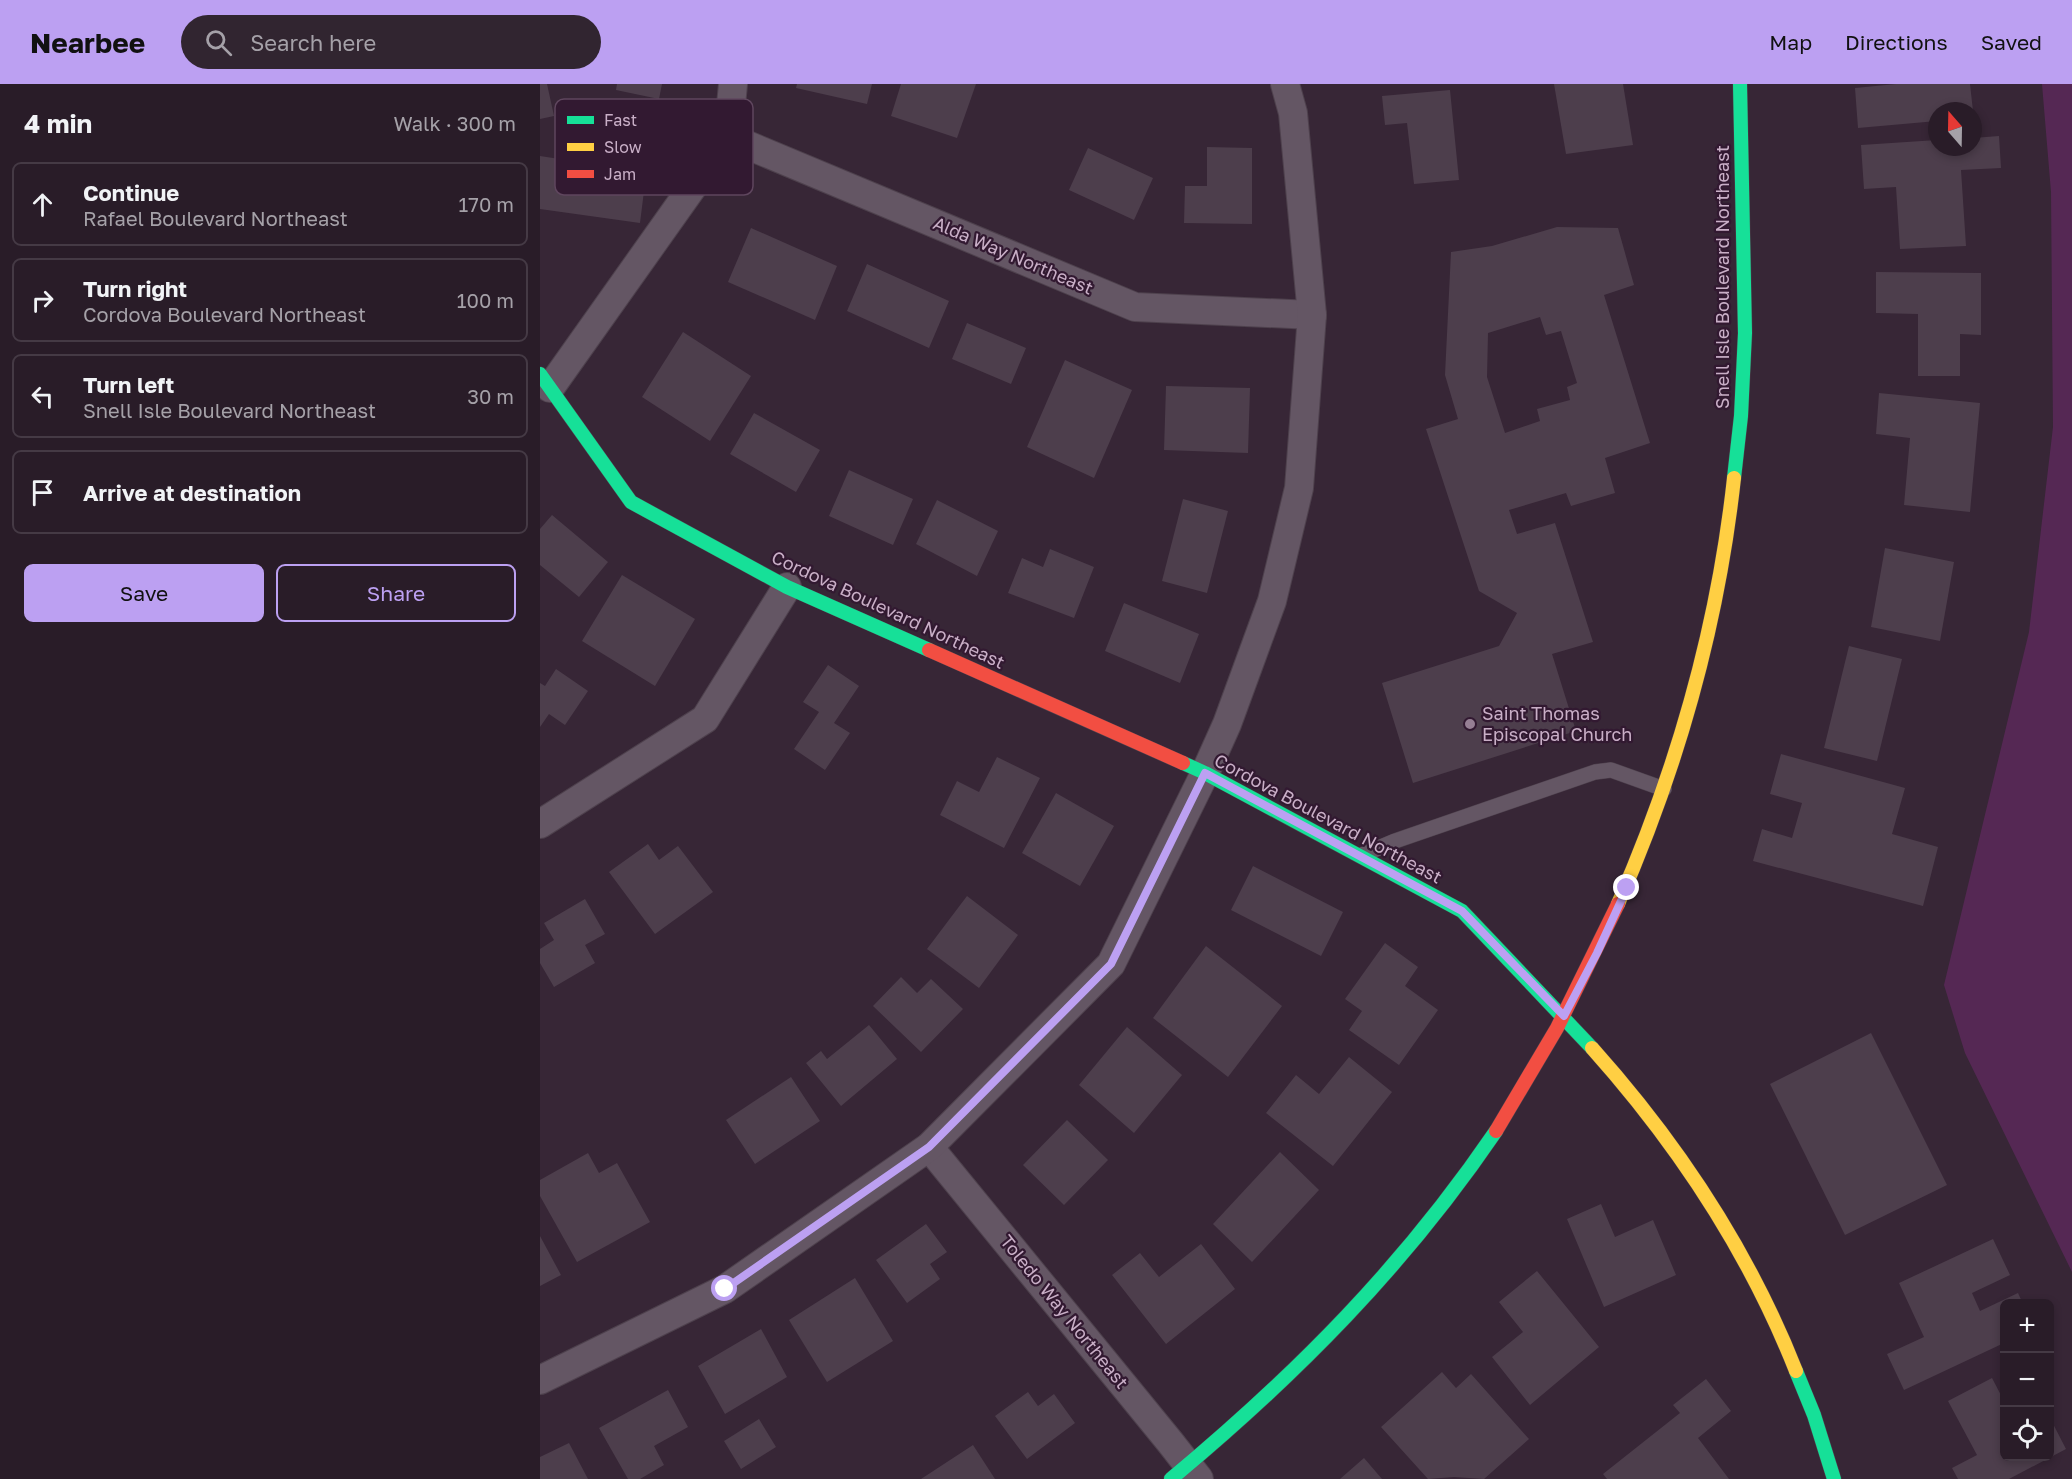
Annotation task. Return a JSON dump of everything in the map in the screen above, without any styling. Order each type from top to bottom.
[{"type":"street","points":[[732,99],[733,84]]},
{"type":"street","points":[[540,1380],[725,1289],[929,1147],[1111,964],[1227,724],[1272,601],[1299,488],[1312,315],[1293,113],[1285,84]]},
{"type":"street","name":"Snell Isle Boulevard Northeast","points":[[1186,1474],[1306,1361],[1403,1254],[1462,1179],[1502,1123],[1536,1068],[1597,953],[1627,888],[1665,789],[1688,715],[1720,580],[1741,413],[1744,329],[1740,84]]},
{"type":"street","name":"Alda Way Northeast","points":[[753,147],[1135,307],[1312,315]]},
{"type":"street","points":[[545,381],[684,195]]},
{"type":"street","name":"Cordova Boulevard Northeast","points":[[545,381],[631,502],[787,587],[1205,773],[1462,911],[1564,1016],[1619,1078],[1664,1136],[1717,1212],[1758,1286],[1791,1357],[1814,1415],[1834,1479]]},
{"type":"street","points":[[540,824],[705,719],[787,587]]},
{"type":"street","name":"Toledo Way Northeast","points":[[929,1147],[1170,1442],[1186,1474]]},
{"type":"lane","points":[[1360,856],[1395,841],[1595,772],[1611,770],[1665,789]]},
{"type":"shaded area","points":[[2042,84],[2072,84],[2072,1272],[1965,1053],[1944,985],[2029,632],[2053,427],[2051,192]]},
{"type":"building","points":[[540,84],[547,84],[554,116],[540,119]]},
{"type":"building","points":[[617,84],[662,84],[659,99],[616,90]]},
{"type":"building","points":[[797,84],[872,84],[867,104],[796,88]]},
{"type":"building","points":[[901,84],[976,84],[957,138],[891,116]]},
{"type":"building","points":[[1554,84],[1623,84],[1633,145],[1566,154]]},
{"type":"building","points":[[1896,84],[1970,84],[1972,102],[1928,102],[1928,122],[1858,128],[1855,88]]},
{"type":"building","points":[[1450,90],[1459,180],[1414,184],[1407,123],[1385,125],[1382,96]]},
{"type":"building","points":[[1999,136],[2001,168],[1961,170],[1966,246],[1900,249],[1896,187],[1864,189],[1861,145],[1928,141],[1928,156],[1982,156],[1982,137]]},
{"type":"building","points":[[1207,147],[1252,148],[1252,224],[1184,223],[1185,186],[1207,186]]},
{"type":"building","points":[[1088,148],[1153,178],[1134,220],[1069,190]]},
{"type":"building","points":[[540,156],[555,158],[555,195],[644,195],[640,223],[540,209]]},
{"type":"building","points":[[1557,227],[1618,228],[1634,285],[1604,295],[1650,443],[1605,458],[1615,493],[1571,506],[1566,493],[1509,510],[1517,534],[1555,523],[1593,642],[1552,654],[1576,731],[1413,783],[1382,683],[1499,646],[1517,613],[1479,591],[1426,429],[1458,419],[1445,375],[1451,252],[1492,246]],"holes":[[[1540,317],[1546,335],[1561,331],[1577,383],[1567,387],[1570,400],[1537,409],[1540,421],[1505,433],[1487,377],[1488,333]]]},
{"type":"building","points":[[751,228],[837,266],[815,320],[728,282]]},
{"type":"building","points":[[867,264],[949,301],[929,348],[847,311]]},
{"type":"building","points":[[1876,272],[1981,273],[1981,335],[1960,334],[1960,376],[1918,376],[1918,314],[1876,313]]},
{"type":"building","points":[[967,323],[1026,348],[1011,384],[952,359]]},
{"type":"building","points":[[683,332],[751,376],[710,441],[642,397]]},
{"type":"building","points":[[1065,360],[1132,390],[1094,478],[1027,447]]},
{"type":"building","points":[[1166,386],[1250,388],[1248,453],[1164,450]]},
{"type":"building","points":[[1879,393],[1980,403],[1970,512],[1904,505],[1910,438],[1876,434]]},
{"type":"building","points":[[754,413],[820,450],[796,492],[730,454]]},
{"type":"building","points":[[849,470],[913,499],[893,545],[829,516]]},
{"type":"building","points":[[1183,499],[1228,511],[1207,593],[1162,581]]},
{"type":"building","points":[[937,500],[998,531],[977,576],[916,544]]},
{"type":"building","points":[[552,515],[608,562],[579,597],[540,565],[540,529]]},
{"type":"building","points":[[1885,548],[1954,562],[1940,641],[1871,627]]},
{"type":"building","points":[[1050,549],[1094,567],[1074,618],[1008,593],[1022,558],[1043,567]]},
{"type":"building","points":[[622,575],[695,619],[655,686],[582,641]]},
{"type":"building","points":[[1124,603],[1199,634],[1180,683],[1105,651]]},
{"type":"building","points":[[1849,646],[1902,659],[1877,761],[1824,748]]},
{"type":"building","points":[[828,665],[859,686],[834,723],[850,733],[825,770],[794,749],[819,712],[803,702]]},
{"type":"building","points":[[556,669],[588,691],[565,725],[549,714],[540,727],[540,683],[545,686]]},
{"type":"building","points":[[1781,754],[1905,788],[1892,834],[1938,847],[1923,906],[1753,861],[1762,829],[1792,838],[1802,803],[1770,794]]},
{"type":"building","points":[[997,757],[1040,778],[1004,848],[940,815],[957,781],[979,792]]},
{"type":"building","points":[[1056,793],[1114,826],[1080,886],[1022,853]]},
{"type":"building","points":[[648,844],[659,860],[678,846],[713,892],[655,934],[609,872]]},
{"type":"building","points":[[1253,866],[1343,912],[1321,956],[1231,910]]},
{"type":"building","points":[[967,896],[1018,935],[979,988],[927,949]]},
{"type":"building","points":[[585,899],[605,934],[585,945],[595,963],[554,987],[540,963],[540,949],[554,940],[544,923]]},
{"type":"building","points":[[1385,943],[1418,967],[1405,986],[1438,1010],[1399,1065],[1349,1030],[1362,1011],[1345,999]]},
{"type":"building","points":[[1206,946],[1282,1006],[1228,1077],[1153,1018]]},
{"type":"building","points":[[901,977],[917,993],[931,979],[963,1009],[921,1052],[873,1006]]},
{"type":"building","points":[[869,1025],[897,1059],[841,1106],[806,1063],[821,1051],[827,1059]]},
{"type":"building","points":[[1127,1027],[1182,1075],[1134,1133],[1079,1085]]},
{"type":"building","points":[[1871,1033],[1947,1185],[1845,1235],[1770,1084]]},
{"type":"building","points":[[1349,1057],[1392,1092],[1333,1166],[1266,1113],[1296,1075],[1319,1094]]},
{"type":"building","points":[[791,1077],[820,1121],[755,1164],[726,1120]]},
{"type":"building","points":[[1067,1120],[1108,1160],[1064,1205],[1023,1165]]},
{"type":"building","points":[[1280,1152],[1319,1190],[1252,1262],[1213,1224]]},
{"type":"building","points":[[588,1153],[599,1173],[617,1163],[650,1222],[577,1262],[540,1196],[540,1180]]},
{"type":"building","points":[[1601,1204],[1615,1237],[1653,1220],[1676,1275],[1604,1307],[1567,1219]]},
{"type":"building","points":[[926,1224],[947,1252],[930,1264],[940,1279],[907,1303],[876,1260]]},
{"type":"building","points":[[540,1236],[561,1275],[540,1286]]},
{"type":"building","points":[[1993,1239],[2010,1275],[1972,1293],[1980,1311],[2000,1302],[2000,1345],[1904,1390],[1887,1354],[1924,1337],[1899,1283]]},
{"type":"building","points":[[1201,1244],[1235,1289],[1166,1344],[1112,1275],[1140,1253],[1159,1277]]},
{"type":"building","points":[[1537,1271],[1599,1347],[1530,1405],[1492,1357],[1523,1332],[1499,1302]]},
{"type":"building","points":[[855,1278],[893,1341],[827,1382],[789,1320]]},
{"type":"building","points":[[2018,1293],[2021,1299],[2005,1299]]},
{"type":"building","points":[[761,1329],[787,1377],[725,1414],[698,1366]]},
{"type":"building","points":[[1442,1372],[1456,1388],[1471,1374],[1529,1439],[1484,1479],[1454,1477],[1428,1479],[1381,1427]]},
{"type":"building","points":[[1992,1378],[2000,1393],[2000,1461],[2043,1461],[2009,1479],[1958,1479],[1952,1468],[1977,1455],[1948,1401]]},
{"type":"building","points":[[1706,1379],[1731,1411],[1698,1438],[1729,1479],[1607,1479],[1603,1474],[1680,1413],[1673,1405]]},
{"type":"building","points":[[668,1390],[688,1427],[654,1446],[664,1465],[640,1479],[628,1479],[599,1428]]},
{"type":"building","points":[[1028,1392],[1038,1406],[1054,1394],[1075,1423],[1027,1459],[995,1416]]},
{"type":"building","points":[[759,1419],[776,1447],[741,1469],[724,1441]]},
{"type":"building","points":[[2054,1426],[2066,1449],[2054,1455]]},
{"type":"building","points":[[569,1443],[588,1479],[540,1479],[540,1457]]},
{"type":"building","points":[[973,1445],[995,1479],[921,1479]]},
{"type":"building","points":[[1364,1458],[1382,1479],[1340,1479]]},
{"type":"traffic: fast","points":[[1734,478],[1741,416],[1745,333],[1740,84]]},
{"type":"traffic: fast","points":[[540,374],[631,502],[787,587],[929,650]]},
{"type":"traffic: fast","points":[[1183,763],[1462,911],[1592,1048]]},
{"type":"traffic: fast","points":[[1171,1479],[1262,1399],[1346,1316],[1424,1228],[1496,1131]]},
{"type":"traffic: fast","points":[[1796,1371],[1814,1415],[1834,1479]]},
{"type":"traffic: slow","points":[[1618,904],[1659,801],[1692,696],[1717,588],[1734,478]]},
{"type":"traffic: slow","points":[[1592,1048],[1653,1122],[1708,1200],[1756,1284],[1796,1371]]},
{"type":"traffic: jam","points":[[929,650],[1183,763]]},
{"type":"traffic: jam","points":[[1496,1131],[1557,1028],[1618,904]]},
{"type":"place","name":"Saint Thomas Episcopal Church","points":[[1470,724]]},
{"type":"route","points":[[725,1289],[929,1147],[1111,964],[1205,773],[1462,911],[1564,1016],[1627,888]]}]
